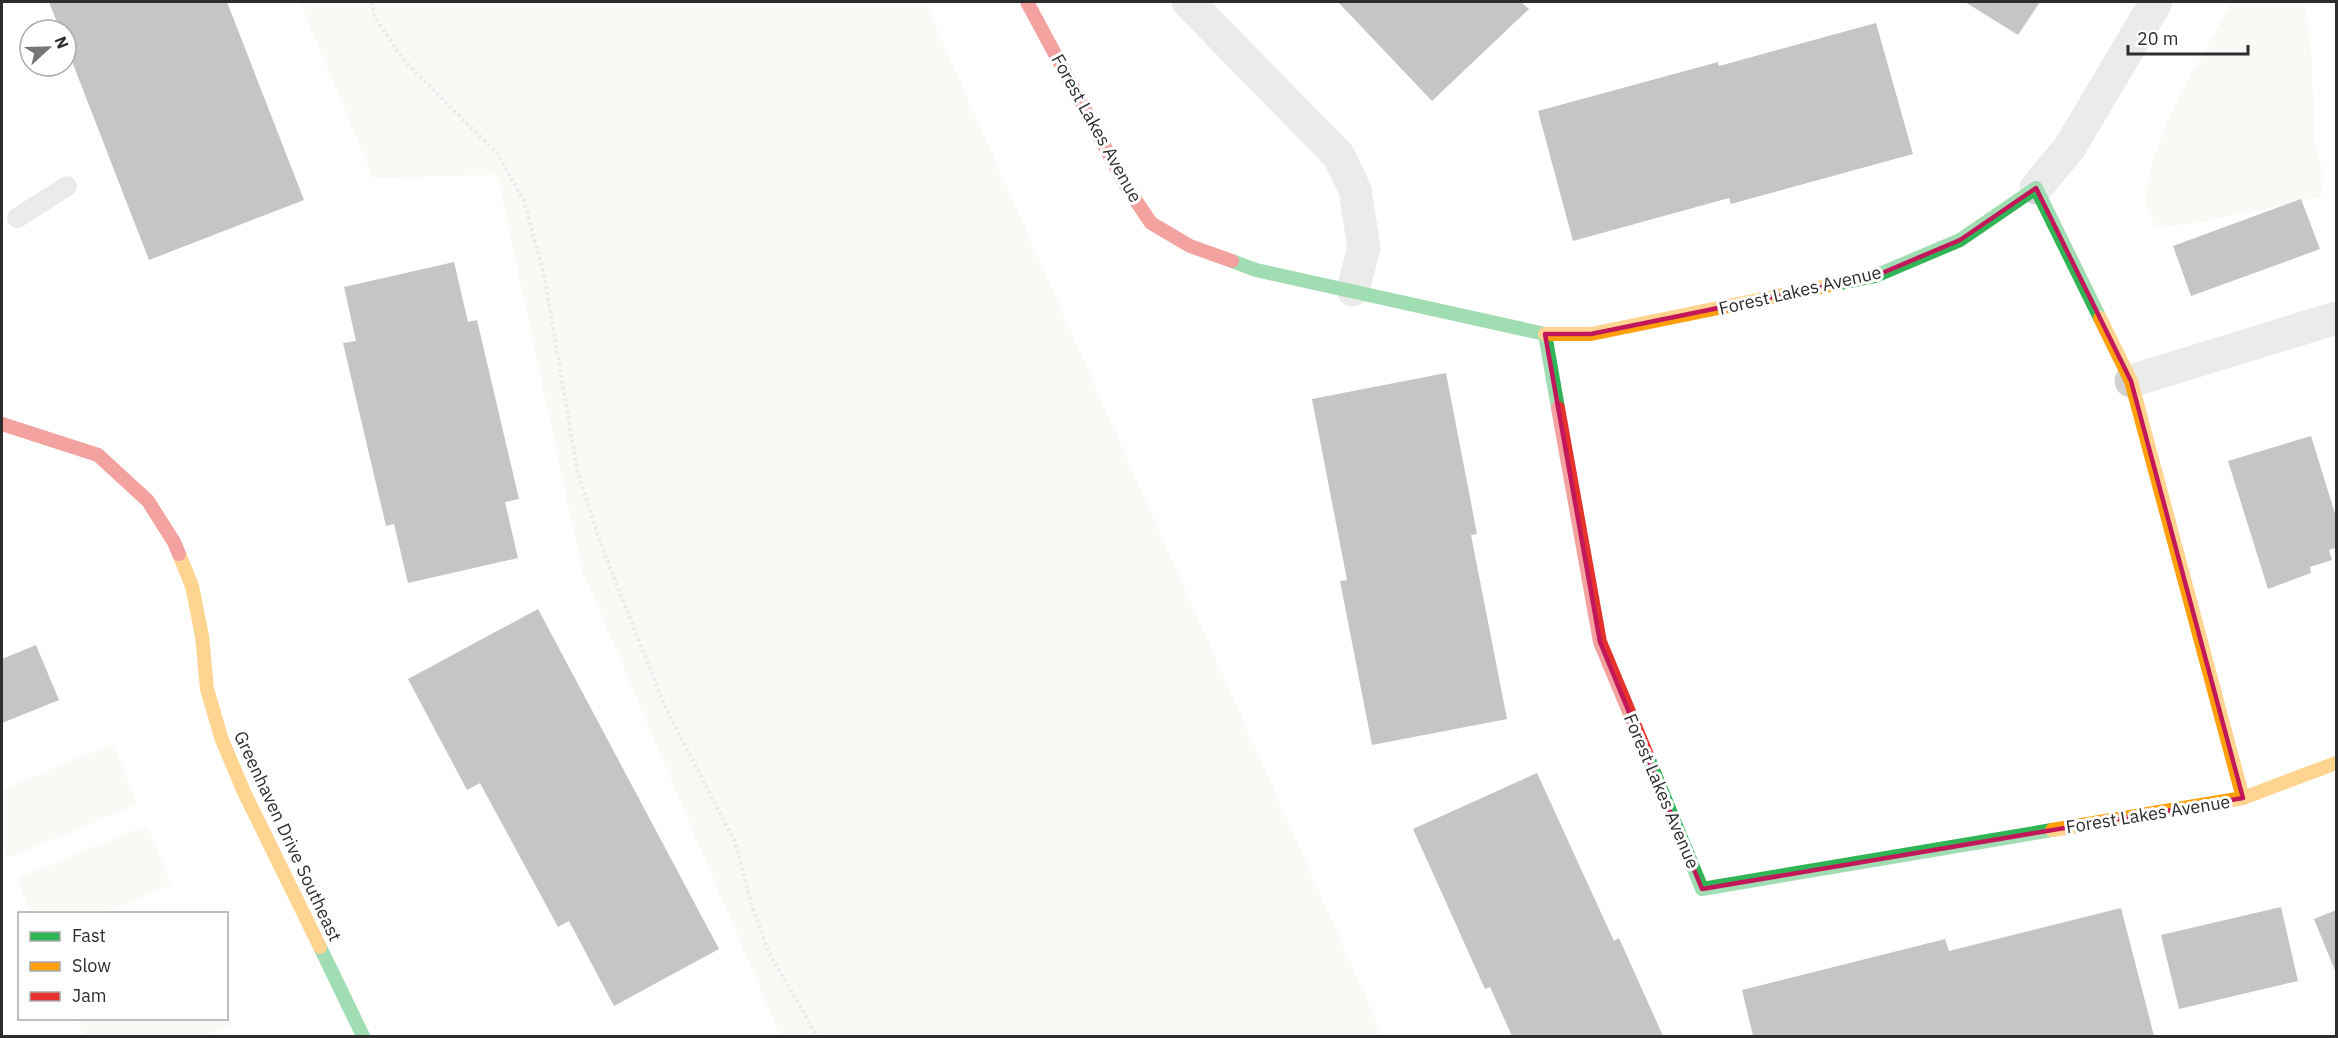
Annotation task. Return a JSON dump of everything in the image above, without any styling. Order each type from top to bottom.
[{"type":"street","name":"Forest Lakes Avenue","points":[[1027,2],[1126,186],[1151,223],[1190,246],[1256,270],[1545,334],[1591,334],[1875,276],[1960,240],[2036,188],[2070,147],[2156,2]]},
{"type":"street","points":[[1188,2],[1339,156],[1355,190],[1364,248],[1353,291]]},
{"type":"street","name":"Forest Lakes Avenue","points":[[2036,188],[2131,381],[2243,798]]},
{"type":"street","points":[[2131,381],[2337,318]]},
{"type":"street","name":"Forest Lakes Avenue","points":[[1545,334],[1600,642],[1702,889],[2243,798],[2337,763]]},
{"type":"street","name":"Greenhaven Drive Southeast","points":[[2,423],[98,455],[148,501],[174,542],[192,586],[202,636],[207,689],[222,740],[244,792],[363,1036]]},
{"type":"lane","points":[[17,218],[67,186]]},
{"type":"path","points":[[372,2],[374,16],[402,58],[497,153],[524,201],[544,274],[577,470],[601,545],[666,710],[735,842],[752,906],[768,951],[816,1036]]},
{"type":"highlighted area","points":[[2036,188],[2131,381],[2243,798],[1702,889],[1600,642],[1545,334],[1591,334],[1875,276],[1960,240]]},
{"type":"shaded area","points":[[300,2],[925,2],[1383,1036],[780,1036],[582,570],[497,175],[373,178]]},
{"type":"shaded area","points":[[2232,2],[2302,2],[2307,15],[2312,59],[2314,140],[2324,175],[2321,197],[2202,222],[2155,228],[2146,201],[2148,179],[2155,154],[2178,100]]},
{"type":"shaded area","points":[[113,743],[138,804],[8,858],[2,841],[2,790]]},
{"type":"shaded area","points":[[147,825],[172,885],[105,912],[31,912],[17,878]]},
{"type":"shaded area","points":[[228,1015],[232,1025],[205,1036],[84,1036],[77,1020],[228,1020]]},
{"type":"building","points":[[49,2],[227,2],[304,200],[149,260],[78,77],[78,18],[55,18]]},
{"type":"building","points":[[1338,2],[1521,2],[1529,9],[1432,101]]},
{"type":"building","points":[[1965,2],[2040,2],[2018,35]]},
{"type":"building","points":[[1876,23],[1913,154],[1731,204],[1729,198],[1573,241],[1538,111],[1718,62],[1719,66]]},
{"type":"building","points":[[2301,199],[2320,249],[2191,296],[2173,246]]},
{"type":"building","points":[[454,262],[468,322],[477,320],[519,499],[505,502],[518,558],[408,583],[394,524],[386,526],[343,343],[356,341],[344,287]]},
{"type":"building","points":[[1446,373],[1477,534],[1471,535],[1507,719],[1372,745],[1340,581],[1347,580],[1312,399]]},
{"type":"building","points":[[2311,436],[2336,517],[2336,548],[2329,550],[2332,560],[2310,567],[2311,573],[2268,589],[2228,461]]},
{"type":"building","points":[[538,609],[719,949],[614,1006],[569,921],[558,927],[480,783],[467,790],[408,679]]},
{"type":"building","points":[[36,645],[59,700],[2,723],[2,659]]},
{"type":"building","points":[[1537,773],[1614,941],[1619,938],[1663,1036],[1512,1036],[1490,987],[1485,989],[1413,829]]},
{"type":"building","points":[[2281,907],[2298,981],[2179,1009],[2161,935]]},
{"type":"building","points":[[2121,908],[2154,1036],[1753,1036],[1742,990],[1945,939],[1949,951]]},
{"type":"building","points":[[2336,910],[2336,973],[2314,919]]},
{"type":"traffic: fast","points":[[1831,285],[1875,276],[1960,240],[2036,188],[2100,318]]},
{"type":"traffic: fast","points":[[1232,261],[1256,270],[1545,334],[1558,408]]},
{"type":"traffic: fast","points":[[1647,755],[1702,889],[2052,830]]},
{"type":"traffic: fast","points":[[320,947],[363,1036]]},
{"type":"traffic: slow","points":[[1545,334],[1591,334],[1831,285]]},
{"type":"traffic: slow","points":[[2100,318],[2131,381],[2243,798]]},
{"type":"traffic: slow","points":[[179,554],[192,586],[202,636],[207,689],[222,740],[244,792],[320,947]]},
{"type":"traffic: slow","points":[[2052,830],[2243,798],[2336,763]]},
{"type":"traffic: jam","points":[[1027,2],[1126,186],[1151,223],[1190,246],[1232,261]]},
{"type":"traffic: jam","points":[[1558,408],[1600,642],[1647,755]]},
{"type":"traffic: jam","points":[[2,424],[98,455],[148,501],[179,554]]}]
